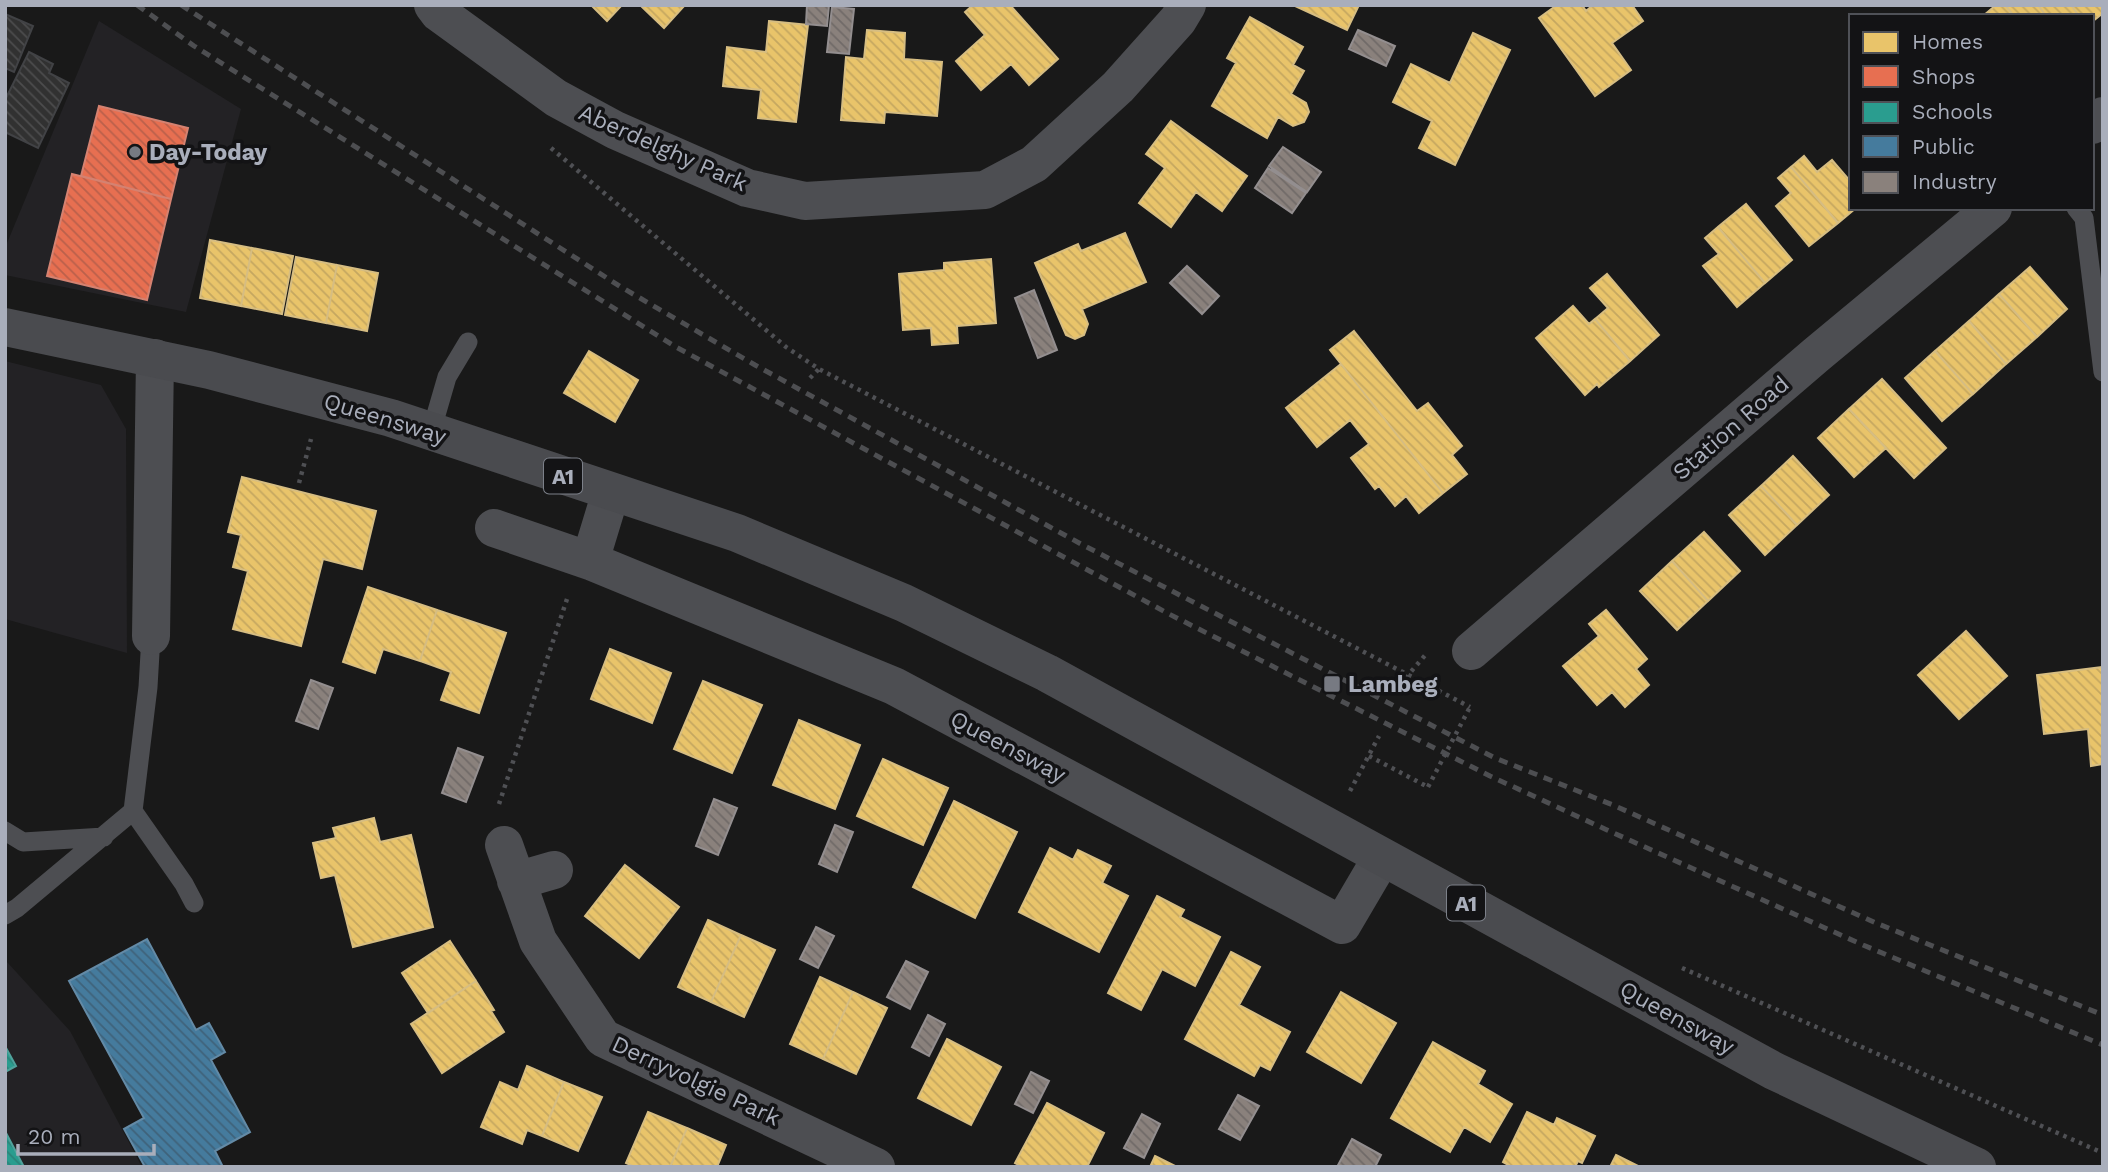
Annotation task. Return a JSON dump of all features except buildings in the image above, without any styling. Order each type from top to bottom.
[{"type":"highway","name":"Queensway","points":[[5,327],[155,358],[368,412],[737,533],[904,603],[1047,673],[1774,1071],[1977,1167]]},
{"type":"street","name":"Aberdelghy Park","points":[[440,8],[556,98],[615,130],[747,188],[805,201],[985,190],[1034,164],[1118,87],[1178,20],[1187,5]]},
{"type":"street","name":"Station Road","points":[[1471,651],[1816,355],[1991,210]]},
{"type":"street","points":[[151,636],[155,358]]},
{"type":"street","points":[[590,561],[611,492]]},
{"type":"street","name":"Queensway","points":[[494,528],[590,561],[894,686],[1342,925],[1382,857]]},
{"type":"street","name":"Derryvolgie Park","points":[[504,845],[538,941],[603,1038],[876,1167]]},
{"type":"street","points":[[516,881],[554,870]]},
{"type":"lane","points":[[2078,210],[2084,218],[2103,372]]},
{"type":"lane","points":[[431,432],[447,377],[468,342]]},
{"type":"lane","points":[[5,915],[104,838],[133,811],[148,687],[151,636]]},
{"type":"lane","points":[[133,811],[184,884],[194,903]]},
{"type":"lane","points":[[5,831],[23,842],[104,838]]},
{"type":"path","points":[[556,98],[537,136],[786,347],[819,369],[1470,707],[1428,787],[1369,756]]},
{"type":"path","points":[[810,378],[819,369]]},
{"type":"path","points":[[504,845],[496,811],[571,589],[590,561]]},
{"type":"path","points":[[1403,686],[1417,664]]},
{"type":"path","points":[[1330,828],[1379,736]]},
{"type":"path","points":[[1679,966],[2103,1153]]},
{"type":"shaded area","points":[[99,21],[241,109],[186,312],[5,275],[5,248]]},
{"type":"shaded area","points":[[5,361],[101,385],[126,429],[127,653],[5,619]]},
{"type":"shaded area","points":[[7,962],[70,1031],[142,1167],[5,1167]]},
{"type":"railway","points":[[137,5],[194,46],[676,347],[1169,614],[1490,776],[1607,830],[1863,945],[2103,1045]]},
{"type":"railway","points":[[181,5],[621,287],[755,365],[1081,544],[1495,758],[1613,805],[1876,923],[2103,1015]]},
{"type":"place","name":"Day-Today","points":[[135,152]]},
{"type":"place","name":"Lambeg","points":[[1332,684]]}]
